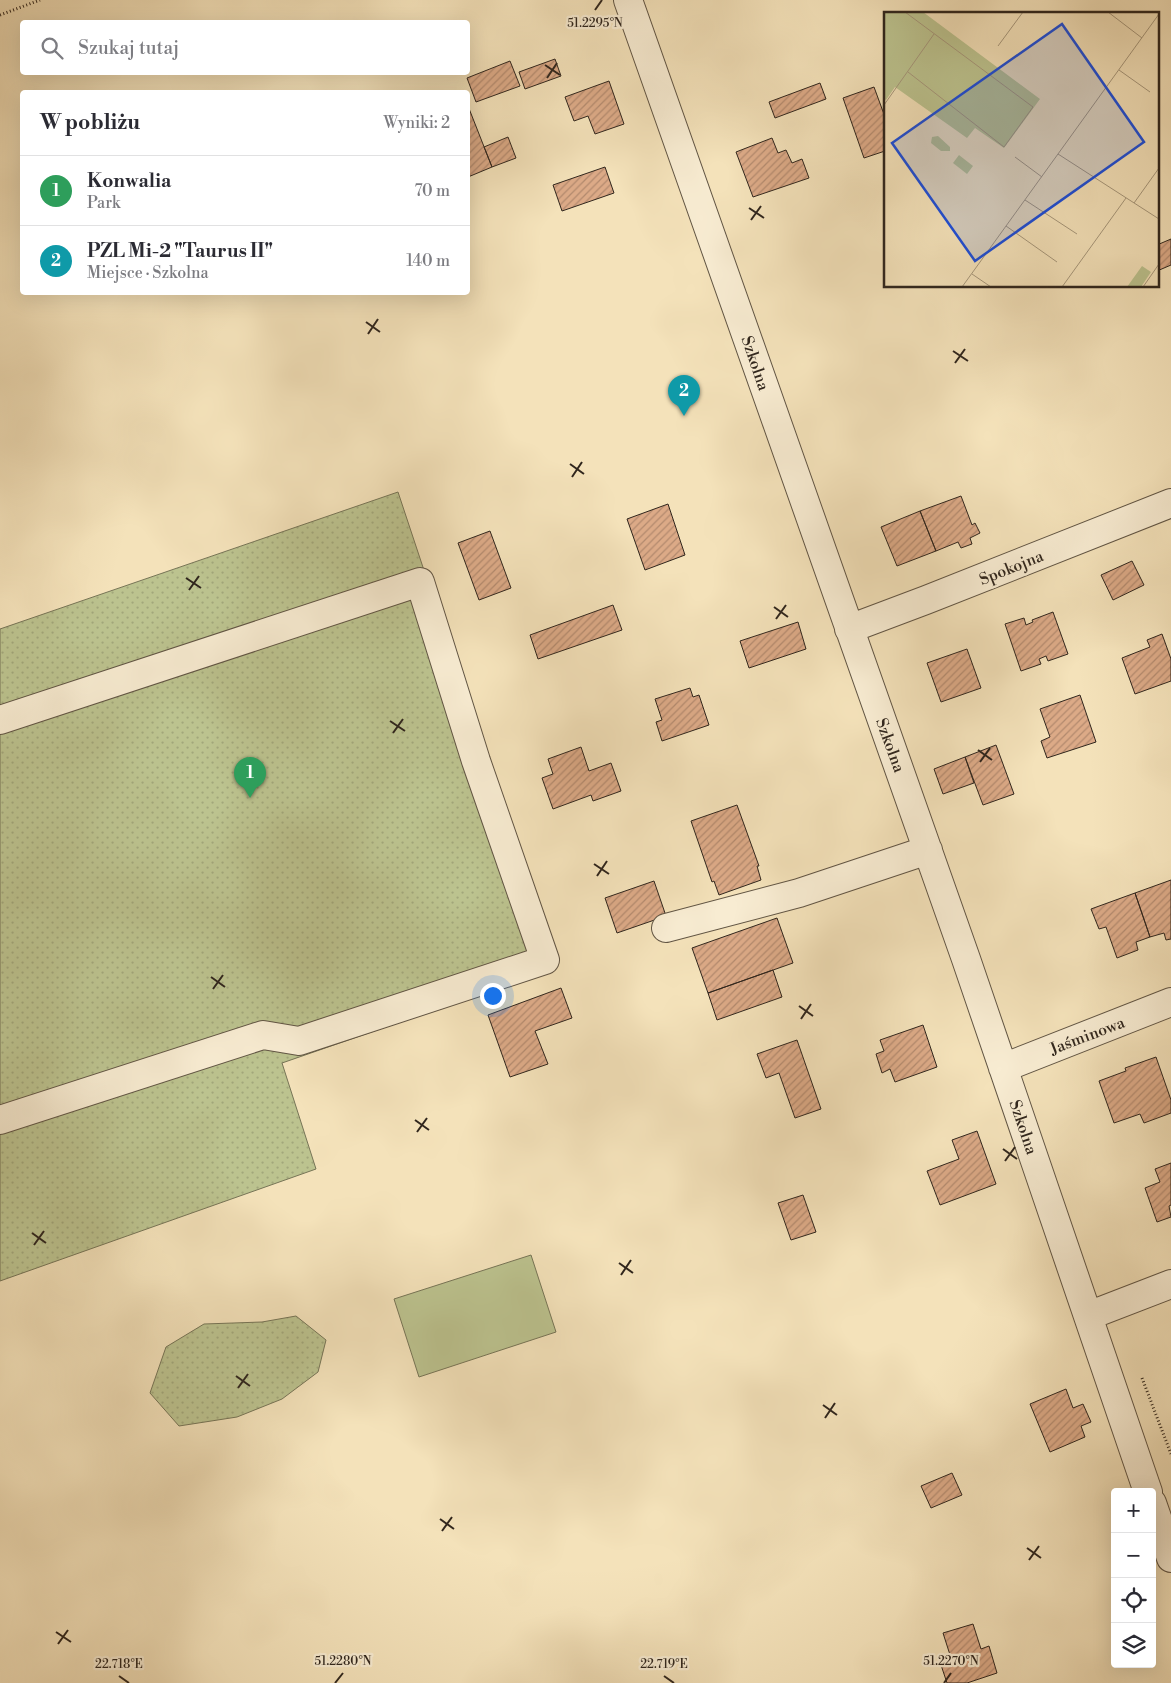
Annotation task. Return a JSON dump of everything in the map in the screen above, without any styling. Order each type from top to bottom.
[{"type":"street","name":"Szkolna","points":[[628,0],[928,850],[1147,1488]]},
{"type":"street","name":"Spokojna","points":[[849,628],[934,597],[1171,503]]},
{"type":"street","points":[[0,720],[420,582],[476,761],[545,960],[299,1041],[262,1035],[0,1120]]},
{"type":"street","points":[[666,928],[799,893],[928,850]]},
{"type":"street","name":"Jaśminowa","points":[[1003,1068],[1171,1002]]},
{"type":"street","points":[[1088,1316],[1171,1284]]},
{"type":"street","points":[[1156,1515],[1171,1558]]},
{"type":"path","points":[[0,15],[40,0]]},
{"type":"green space","points":[[398,492],[556,968],[282,1063],[316,1169],[0,1281],[0,629]]},
{"type":"green space","points":[[531,1255],[556,1332],[419,1377],[394,1299]]},
{"type":"green space","points":[[296,1316],[326,1340],[318,1372],[282,1399],[237,1417],[179,1426],[150,1393],[166,1347],[204,1324],[262,1322]]},
{"type":"building","points":[[555,59],[561,76],[525,89],[519,72]]},
{"type":"building","points":[[510,61],[520,86],[476,102],[467,78]]},
{"type":"building","points":[[609,81],[624,124],[595,134],[588,116],[574,121],[565,97]]},
{"type":"building","points":[[820,83],[826,99],[775,118],[769,102]]},
{"type":"building","points":[[874,87],[884,114],[884,151],[864,158],[843,98]]},
{"type":"building","points":[[470,111],[492,167],[470,176]]},
{"type":"building","points":[[508,137],[516,158],[492,167],[484,147]]},
{"type":"building","points":[[772,138],[778,153],[786,150],[792,163],[802,159],[809,178],[753,197],[736,152]]},
{"type":"building","points":[[605,167],[614,193],[562,211],[553,185]]},
{"type":"building","points":[[1171,239],[1171,265],[1158,271],[1158,245]]},
{"type":"building","points":[[961,496],[972,525],[975,523],[980,533],[970,538],[972,544],[961,548],[958,542],[936,551],[920,511]]},
{"type":"building","points":[[668,504],[685,555],[645,570],[627,519]]},
{"type":"building","points":[[920,511],[936,551],[897,566],[881,527]]},
{"type":"building","points":[[490,531],[511,588],[479,600],[458,543]]},
{"type":"building","points":[[1132,561],[1144,585],[1113,600],[1101,575]]},
{"type":"building","points":[[613,605],[622,630],[538,659],[530,635]]},
{"type":"building","points":[[1053,612],[1068,654],[1048,661],[1046,656],[1039,659],[1041,664],[1021,671],[1005,624],[1024,618],[1026,625],[1033,622],[1032,620]]},
{"type":"building","points":[[798,622],[806,649],[749,668],[740,641]]},
{"type":"building","points":[[1162,634],[1171,659],[1171,681],[1135,694],[1122,658],[1150,647],[1147,640]]},
{"type":"building","points":[[967,649],[981,688],[941,702],[927,663]]},
{"type":"building","points":[[690,688],[693,697],[699,695],[709,725],[662,741],[656,722],[662,720],[655,699]]},
{"type":"building","points":[[1080,695],[1096,742],[1047,758],[1041,741],[1050,737],[1040,709]]},
{"type":"building","points":[[996,745],[1014,794],[983,805],[965,757]]},
{"type":"building","points":[[581,747],[589,771],[611,763],[621,791],[593,801],[591,795],[553,809],[542,778],[553,774],[548,759]]},
{"type":"building","points":[[965,757],[974,783],[943,794],[934,769]]},
{"type":"building","points":[[737,805],[759,866],[757,866],[761,880],[719,895],[714,881],[712,882],[691,821]]},
{"type":"building","points":[[1171,880],[1171,939],[1166,940],[1164,933],[1150,937],[1135,893]]},
{"type":"building","points":[[654,881],[666,916],[617,933],[605,898]]},
{"type":"building","points":[[1135,893],[1150,937],[1136,942],[1138,950],[1117,958],[1106,927],[1099,929],[1091,909]]},
{"type":"building","points":[[777,918],[793,963],[708,993],[692,948]]},
{"type":"building","points":[[773,970],[782,997],[717,1020],[708,993]]},
{"type":"building","points":[[561,988],[572,1018],[535,1031],[548,1064],[510,1077],[488,1015]]},
{"type":"building","points":[[923,1025],[937,1067],[895,1082],[890,1069],[882,1073],[876,1054],[884,1051],[880,1040]]},
{"type":"building","points":[[797,1040],[821,1109],[795,1118],[779,1073],[766,1078],[757,1054]]},
{"type":"building","points":[[1156,1057],[1171,1100],[1171,1113],[1144,1123],[1140,1114],[1114,1123],[1099,1081],[1126,1071],[1125,1068]]},
{"type":"building","points":[[977,1131],[996,1184],[940,1205],[927,1171],[959,1159],[952,1140]]},
{"type":"building","points":[[1171,1163],[1171,1205],[1169,1206],[1171,1217],[1157,1222],[1145,1188],[1160,1182],[1155,1169]]},
{"type":"building","points":[[803,1195],[816,1232],[791,1240],[778,1203]]},
{"type":"building","points":[[1066,1389],[1073,1408],[1083,1404],[1091,1422],[1081,1426],[1085,1437],[1050,1452],[1030,1404]]},
{"type":"building","points":[[952,1473],[962,1495],[931,1508],[921,1486]]},
{"type":"building","points":[[973,1624],[981,1649],[989,1646],[997,1673],[967,1683],[947,1683],[940,1662],[951,1658],[943,1633]]},
{"type":"place","name":"PZL Mi-2 \"Taurus II\"","points":[[684,416]]},
{"type":"place","name":"Konwalia","points":[[250,798]]}]
